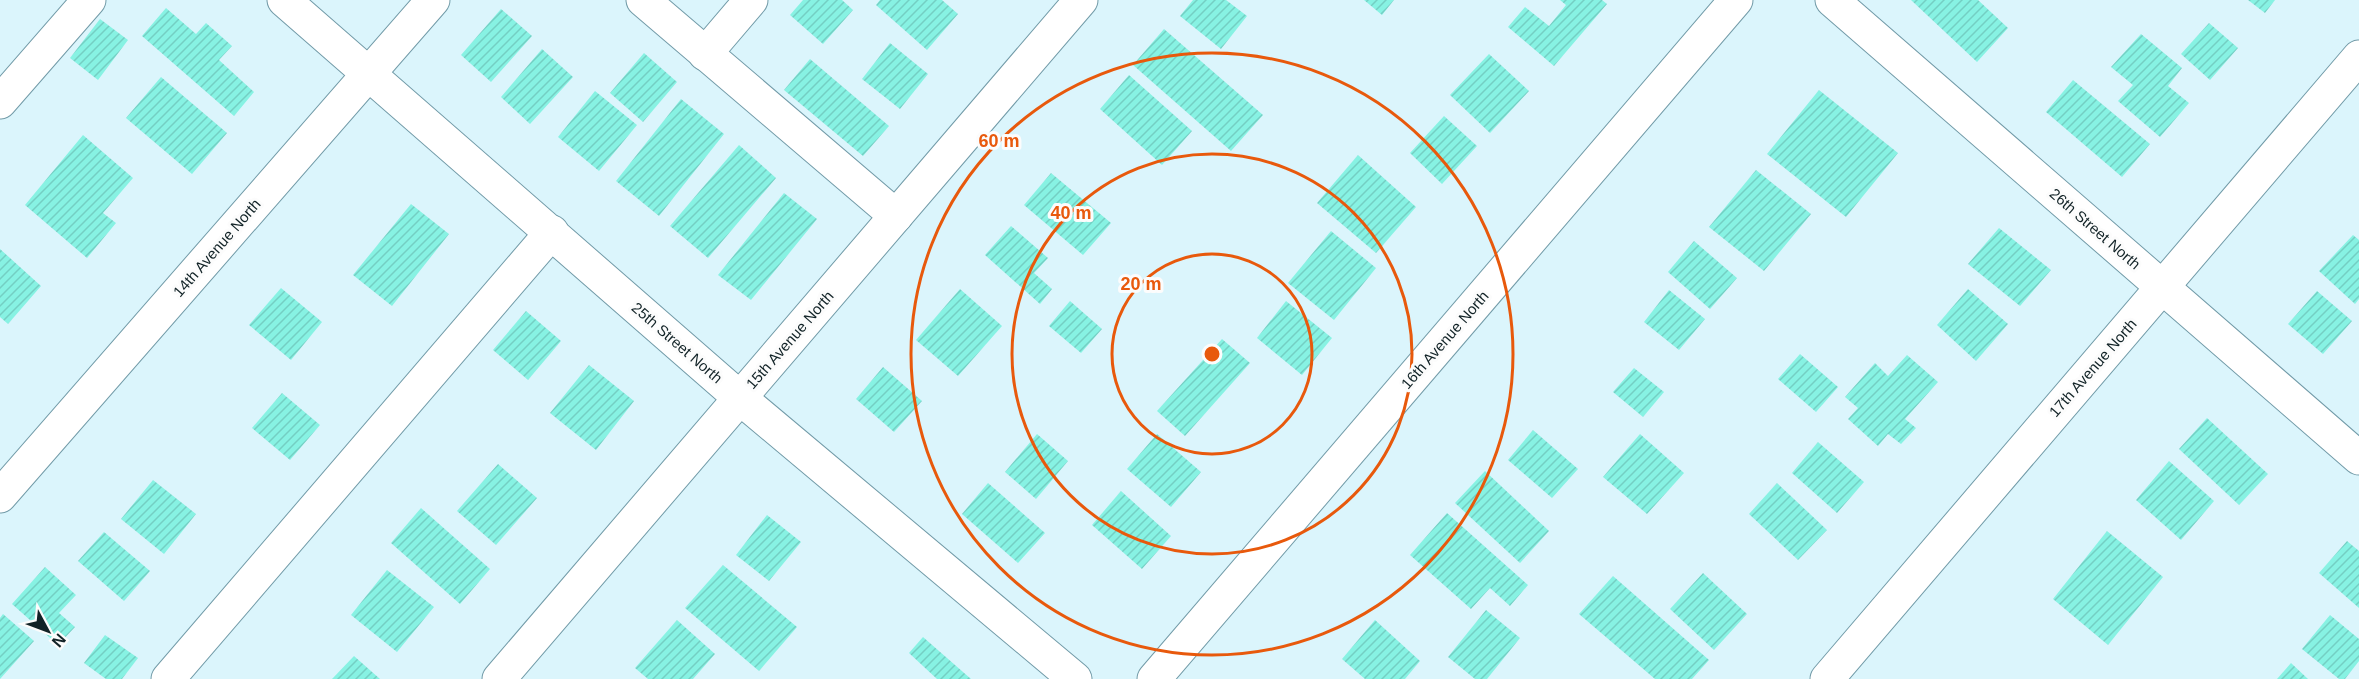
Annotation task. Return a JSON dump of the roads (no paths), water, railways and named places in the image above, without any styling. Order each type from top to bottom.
[{"type":"street","points":[[0,102],[89,0]]},
{"type":"street","name":"25th Street North","points":[[284,0],[740,398],[1075,679]]},
{"type":"street","name":"14th Avenue North","points":[[0,496],[370,75],[433,0]]},
{"type":"street","points":[[643,0],[896,216]]},
{"type":"street","points":[[705,54],[752,0]]},
{"type":"street","name":"15th Avenue North","points":[[499,679],[1081,0]]},
{"type":"street","name":"16th Avenue North","points":[[1154,679],[1736,0]]},
{"type":"street","name":"26th Street North","points":[[1832,0],[2359,458]]},
{"type":"street","name":"17th Avenue North","points":[[1827,679],[2359,57]]},
{"type":"street","points":[[168,679],[552,232]]}]
